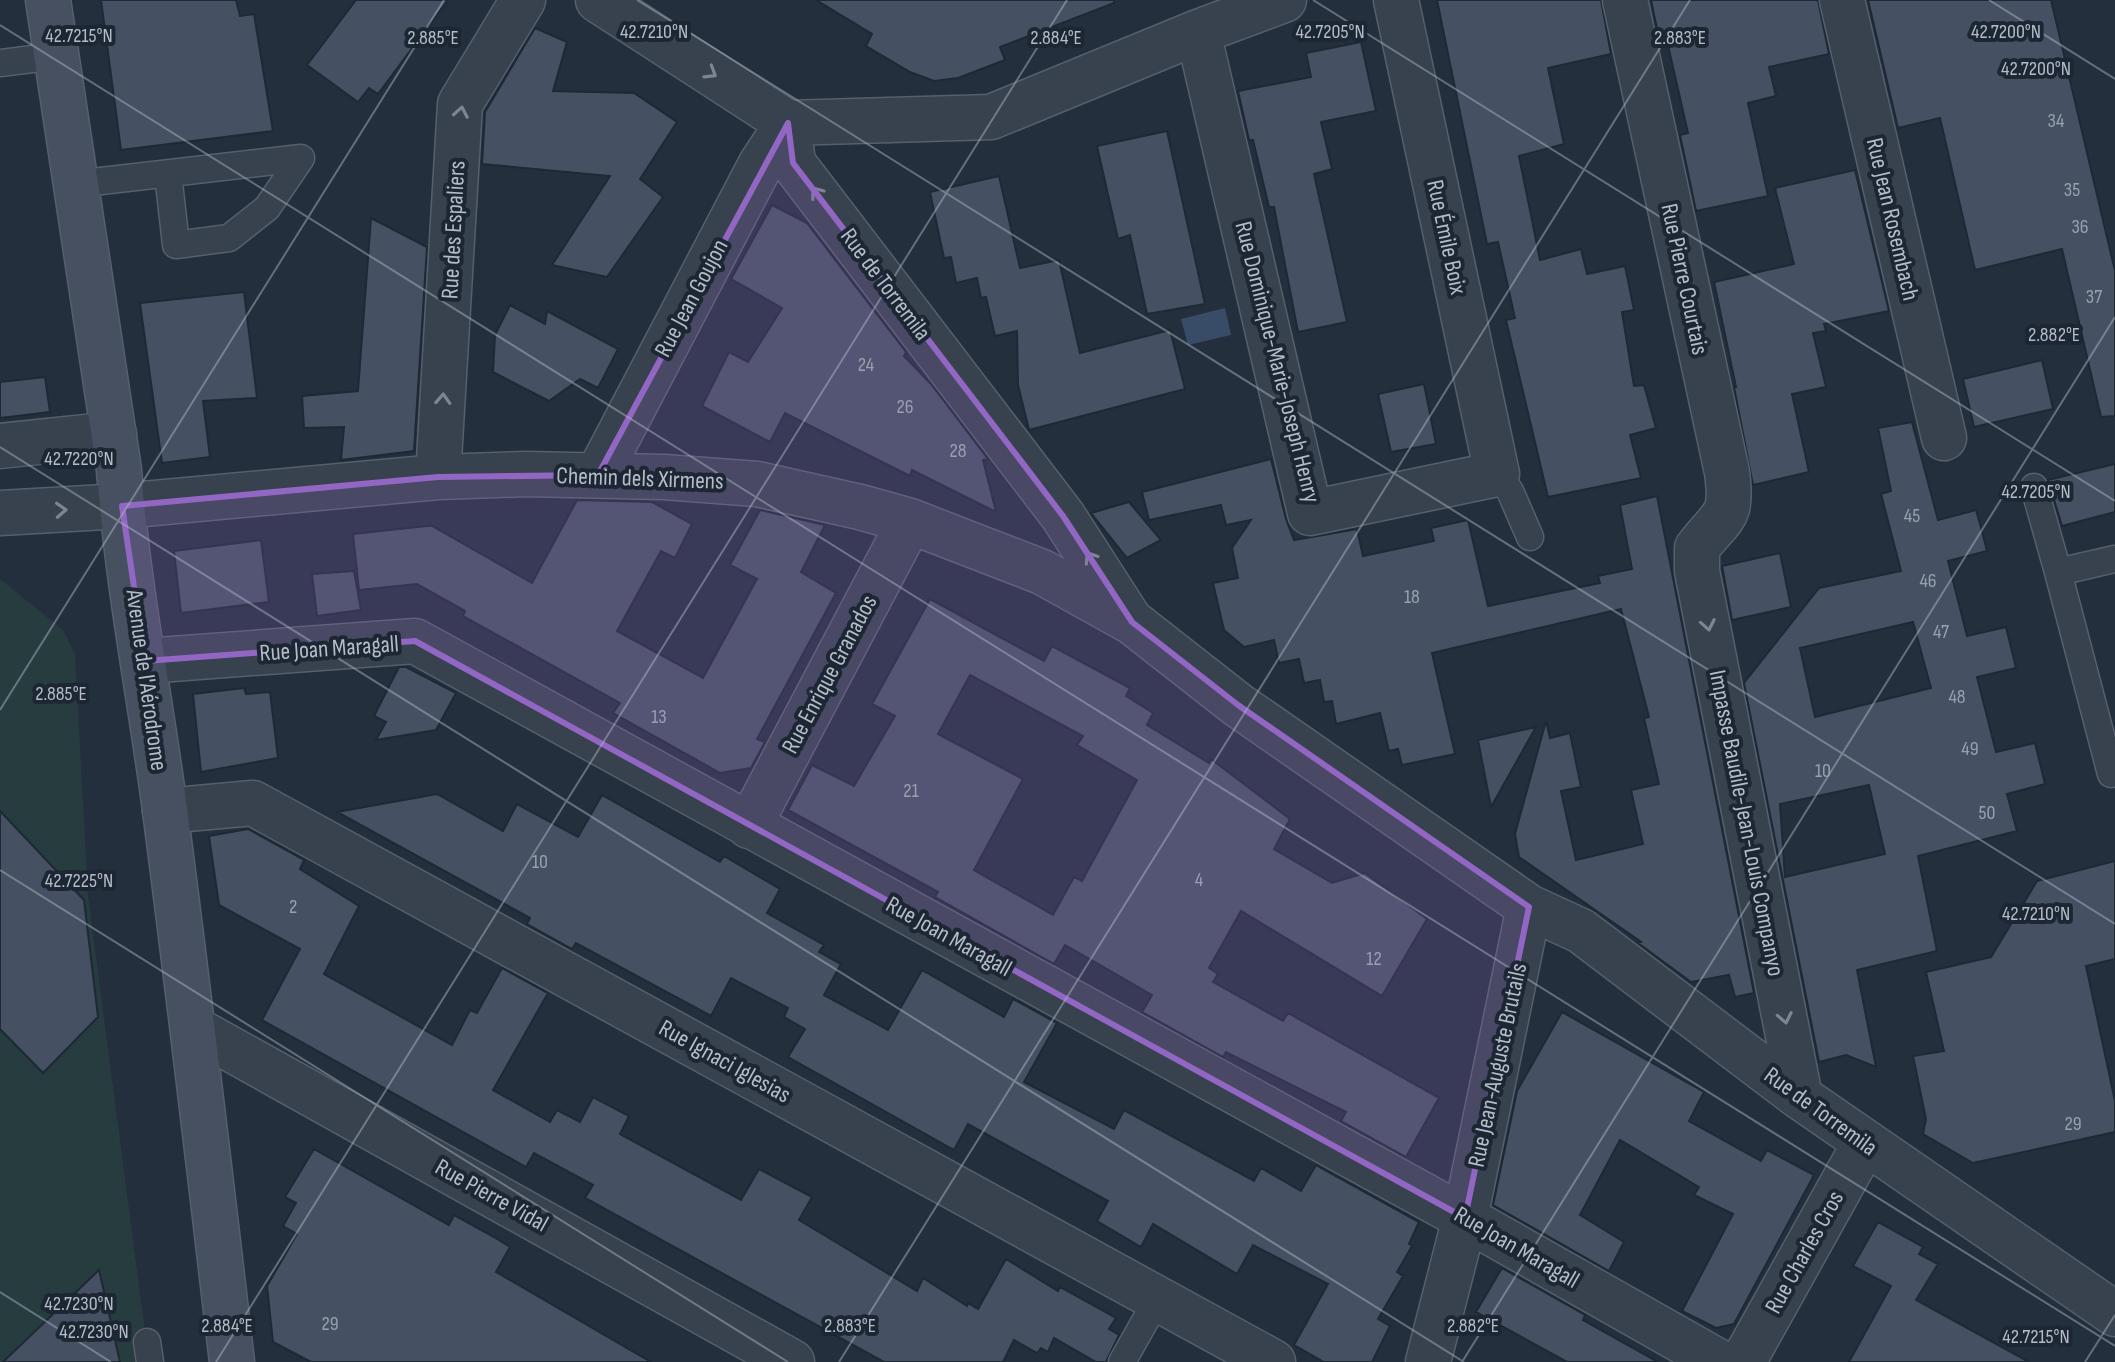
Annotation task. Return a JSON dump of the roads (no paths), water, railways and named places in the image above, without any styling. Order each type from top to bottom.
[{"type":"main road","name":"Avenue de l'Aérodrome","points":[[48,0],[145,661],[193,1028],[232,1362]]},
{"type":"street","name":"Rue des Espaliers","points":[[438,477],[460,104],[523,0]]},
{"type":"street","points":[[598,0],[788,123],[991,117],[1284,0]]},
{"type":"street","name":"Rue Émile Boix","points":[[1396,0],[1497,474]]},
{"type":"street","name":"Rue Pierre Courtais","points":[[1625,0],[1727,472],[1731,503],[1724,517],[1697,548]]},
{"type":"street","name":"Rue Jean Rosembach","points":[[1842,0],[1944,438]]},
{"type":"street","name":"Rue Dominique-Marie-Joseph Henry","points":[[1198,32],[1310,513],[1497,474]]},
{"type":"street","name":"Rue Jean Goujon","points":[[598,475],[761,164],[788,123]]},
{"type":"street","name":"Rue de Torremila","points":[[788,123],[793,163],[1063,516],[1132,622],[1238,705],[1529,907],[1581,931],[1865,1143],[2111,1302]]},
{"type":"street","points":[[0,446],[114,434]]},
{"type":"street","name":"Chemin dels Xirmens","points":[[0,513],[122,506],[438,477],[598,475],[757,484],[910,521],[1042,572],[1132,622]]},
{"type":"street","name":"Rue Enrique Granados","points":[[749,826],[910,521]]},
{"type":"street","name":"Impasse Baudile-Jean-Louis Companyo","points":[[1697,548],[1697,571],[1800,1097]]},
{"type":"street","name":"Rue Joan Maragall","points":[[145,661],[415,641],[1465,1218],[1719,1362]]},
{"type":"street","name":"Rue Ignaci Iglesias","points":[[165,811],[253,803],[1273,1362]]},
{"type":"street","name":"Rue Jean-Auguste Brutails","points":[[1428,1362],[1465,1218],[1529,907]]},
{"type":"street","name":"Rue Pierre Vidal","points":[[193,1028],[792,1362]]},
{"type":"street","name":"Rue Charles Cros","points":[[1743,1362],[1865,1143]]},
{"type":"lane","points":[[0,63],[56,56]]},
{"type":"lane","points":[[75,184],[301,158],[267,208],[229,238],[176,245],[168,174]]},
{"type":"lane","points":[[1497,474],[1510,491],[1530,537]]},
{"type":"lane","points":[[2034,487],[2111,774]]},
{"type":"lane","points":[[2058,572],[2115,559]]},
{"type":"lane","points":[[1122,1362],[1158,1298]]},
{"type":"water","points":[[1225,308],[1231,335],[1188,345],[1181,319]]}]
